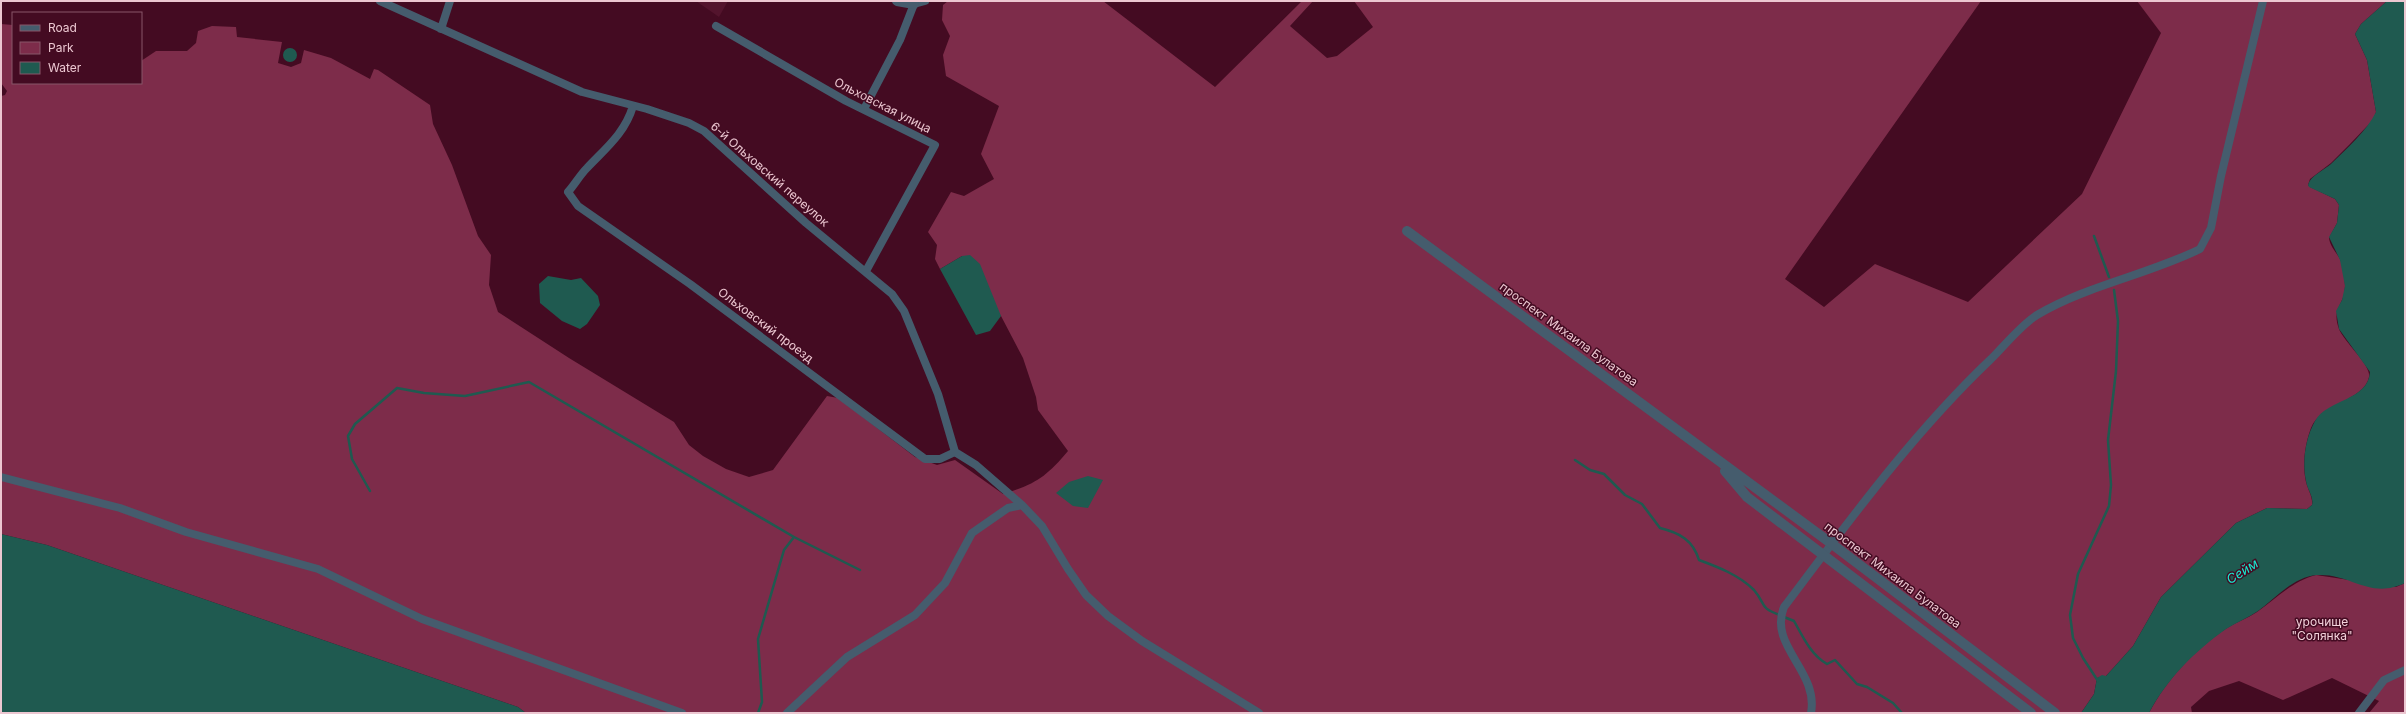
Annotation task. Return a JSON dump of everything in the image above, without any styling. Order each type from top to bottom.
[{"type":"street","name":"6-й Ольховский переулок","points":[[380,1],[582,92],[689,123],[704,130],[806,223],[892,294],[904,311],[938,394],[955,452]]},
{"type":"street","points":[[441,29],[450,1]]},
{"type":"street","points":[[897,1],[914,4],[925,1]]},
{"type":"street","points":[[1811,713],[1812,693],[1779,626],[1784,607],[1832,544],[1924,429],[1967,381],[2036,316],[2081,294],[2183,257],[2200,249],[2211,228],[2220,176],[2263,1]]},
{"type":"street","points":[[864,109],[900,40],[914,4]]},
{"type":"street","name":"Ольховская улица","points":[[716,26],[864,109],[935,145],[866,271]]},
{"type":"street","name":"Ольховский проезд","points":[[633,106],[626,124],[618,136],[607,150],[587,168],[568,192],[578,206],[690,284],[925,459],[940,459],[955,452]]},
{"type":"street","name":"проспект Михаила Булатова","points":[[1407,232],[1832,544],[2055,713]]},
{"type":"street","points":[[955,452],[976,465],[1022,505],[1042,526],[1086,595],[1108,616],[1142,641],[1259,713]]},
{"type":"street","name":"проспект Михаила Булатова","points":[[1715,458],[1747,497],[2031,713]]},
{"type":"street","points":[[1,477],[120,508],[186,532],[318,569],[422,619],[682,713]]},
{"type":"street","points":[[787,713],[847,657],[916,615],[945,583],[972,533],[1002,512],[1022,505]]},
{"type":"street","points":[[2359,713],[2384,680],[2405,670]]},
{"type":"shaded area","points":[[696,1],[728,1],[719,17]]},
{"type":"green space","points":[[948,1],[1103,1],[1215,87],[1302,1],[1313,1],[1290,26],[1327,58],[1337,56],[1373,27],[1354,1],[1981,1],[1785,279],[1824,307],[1875,264],[1968,302],[2082,194],[2161,33],[2137,1],[2387,1],[2361,24],[2355,34],[2367,60],[2376,112],[2373,120],[2331,163],[2310,179],[2308,185],[2335,199],[2339,205],[2337,223],[2329,238],[2340,259],[2345,279],[2343,298],[2337,311],[2337,322],[2342,334],[2362,360],[2369,372],[2369,377],[2359,392],[2324,413],[2316,420],[2311,428],[2307,441],[2304,468],[2312,505],[2307,509],[2267,508],[2236,523],[2161,597],[2133,646],[2106,676],[2097,678],[2094,694],[2081,713],[526,713],[518,707],[47,545],[1,534],[1,96],[5,95],[7,91],[1,83],[1,24],[12,25],[12,84],[142,84],[142,60],[156,51],[187,51],[196,43],[198,31],[212,26],[236,27],[237,37],[282,42],[278,63],[291,67],[301,63],[304,50],[331,58],[370,79],[374,69],[378,70],[430,105],[433,124],[452,165],[478,236],[491,255],[489,285],[498,312],[569,358],[674,422],[689,445],[703,456],[726,469],[749,477],[773,470],[827,396],[838,398],[915,457],[937,465],[955,460],[1003,494],[1032,483],[1053,467],[1068,451],[1038,410],[1036,397],[1023,358],[1001,316],[962,256],[940,269],[935,259],[937,245],[928,232],[951,192],[964,196],[994,179],[981,154],[999,106],[946,76],[943,55],[950,36],[942,20],[943,5]]},
{"type":"green space","name":"урочище \"Солянка\"","points":[[2316,575],[2396,587],[2405,583],[2405,713],[2369,713],[2379,701],[2332,678],[2283,700],[2239,681],[2209,691],[2191,707],[2192,713],[2149,713],[2164,688],[2193,655],[2204,645],[2227,628],[2257,612],[2292,586]]},
{"type":"water","name":"Сейм","points":[[2387,1],[2405,1],[2405,583],[2381,589],[2361,585],[2329,575],[2317,575],[2300,580],[2285,589],[2258,611],[2226,629],[2203,647],[2173,677],[2149,713],[2081,713],[2094,694],[2097,678],[2102,675],[2106,676],[2133,646],[2161,597],[2236,523],[2267,508],[2307,509],[2312,505],[2312,499],[2306,481],[2304,458],[2309,435],[2315,421],[2328,408],[2355,394],[2368,382],[2370,372],[2339,329],[2336,311],[2342,300],[2345,286],[2340,260],[2329,237],[2337,223],[2339,205],[2335,199],[2309,187],[2308,185],[2314,176],[2331,164],[2356,140],[2376,112],[2367,60],[2355,34],[2361,24]]},
{"type":"water","points":[[290,48],[295,50],[297,55],[295,60],[290,62],[285,60],[283,55],[285,50]]},
{"type":"water","points":[[970,255],[980,264],[1001,316],[990,331],[976,335],[940,269],[962,256]]},
{"type":"water","points":[[548,276],[571,280],[581,278],[598,296],[600,305],[587,324],[580,329],[562,321],[540,303],[539,284]]},
{"type":"water","points":[[1088,476],[1103,480],[1088,508],[1073,506],[1056,493],[1069,482]]},
{"type":"water","points":[[1,534],[47,545],[518,707],[526,713],[1,713]]},
{"type":"waterway","points":[[2094,236],[2109,277]]},
{"type":"waterway","points":[[2098,681],[2083,658],[2073,638],[2070,615],[2078,574],[2109,506],[2111,485],[2108,440],[2116,371],[2118,321],[2114,290]]},
{"type":"waterway","points":[[370,491],[352,459],[348,436],[355,424],[397,388],[424,393],[465,396],[529,382],[794,537]]},
{"type":"waterway","points":[[1575,460],[1590,470],[1604,474],[1625,495],[1642,504],[1660,528],[1674,532],[1685,538],[1693,547],[1699,560],[1742,580],[1754,590],[1766,608],[1780,615]]},
{"type":"waterway","points":[[758,713],[762,702],[758,639],[784,550],[794,537],[860,570]]},
{"type":"waterway","points":[[1784,617],[1794,621],[1816,656],[1827,664],[1835,660],[1857,684],[1867,687],[1893,703],[1902,713]]}]
